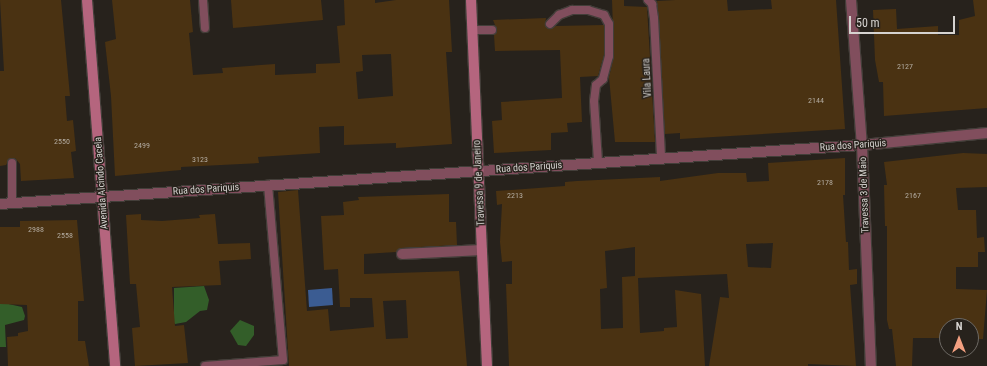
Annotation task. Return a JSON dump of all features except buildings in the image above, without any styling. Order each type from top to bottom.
[{"type":"main road","name":"Avenida Alcindo Cacela","points":[[87,0],[115,366]]},
{"type":"main road","name":"Travessa 9 de Janeiro","points":[[471,0],[487,366]]},
{"type":"street","name":"Travessa 3 de Maio","points":[[851,0],[862,145],[871,366]]},
{"type":"street","name":"Rua dos Pariquis","points":[[0,204],[661,157],[862,145],[987,134]]},
{"type":"street","points":[[402,254],[482,250]]},
{"type":"lane","points":[[203,0],[204,28]]},
{"type":"lane","name":"Vila Laura","points":[[648,0],[652,4],[654,18],[661,157]]},
{"type":"lane","points":[[550,24],[559,15],[572,10],[588,10],[604,15],[609,24],[609,56],[603,79],[596,85],[594,101],[598,162]]},
{"type":"lane","points":[[472,30],[492,30]]},
{"type":"lane","points":[[12,163],[12,203]]},
{"type":"lane","points":[[204,366],[283,360],[268,184]]},
{"type":"green space","points":[[204,286],[209,300],[207,310],[200,311],[186,322],[175,324],[170,319],[174,311],[174,288]]},
{"type":"green space","points":[[4,303],[22,307],[25,316],[24,320],[5,325],[6,347],[0,347],[0,304]]},
{"type":"green space","points":[[240,320],[254,326],[254,335],[246,346],[238,345],[230,331]]},
{"type":"water","points":[[332,288],[333,305],[309,307],[308,290]]}]
